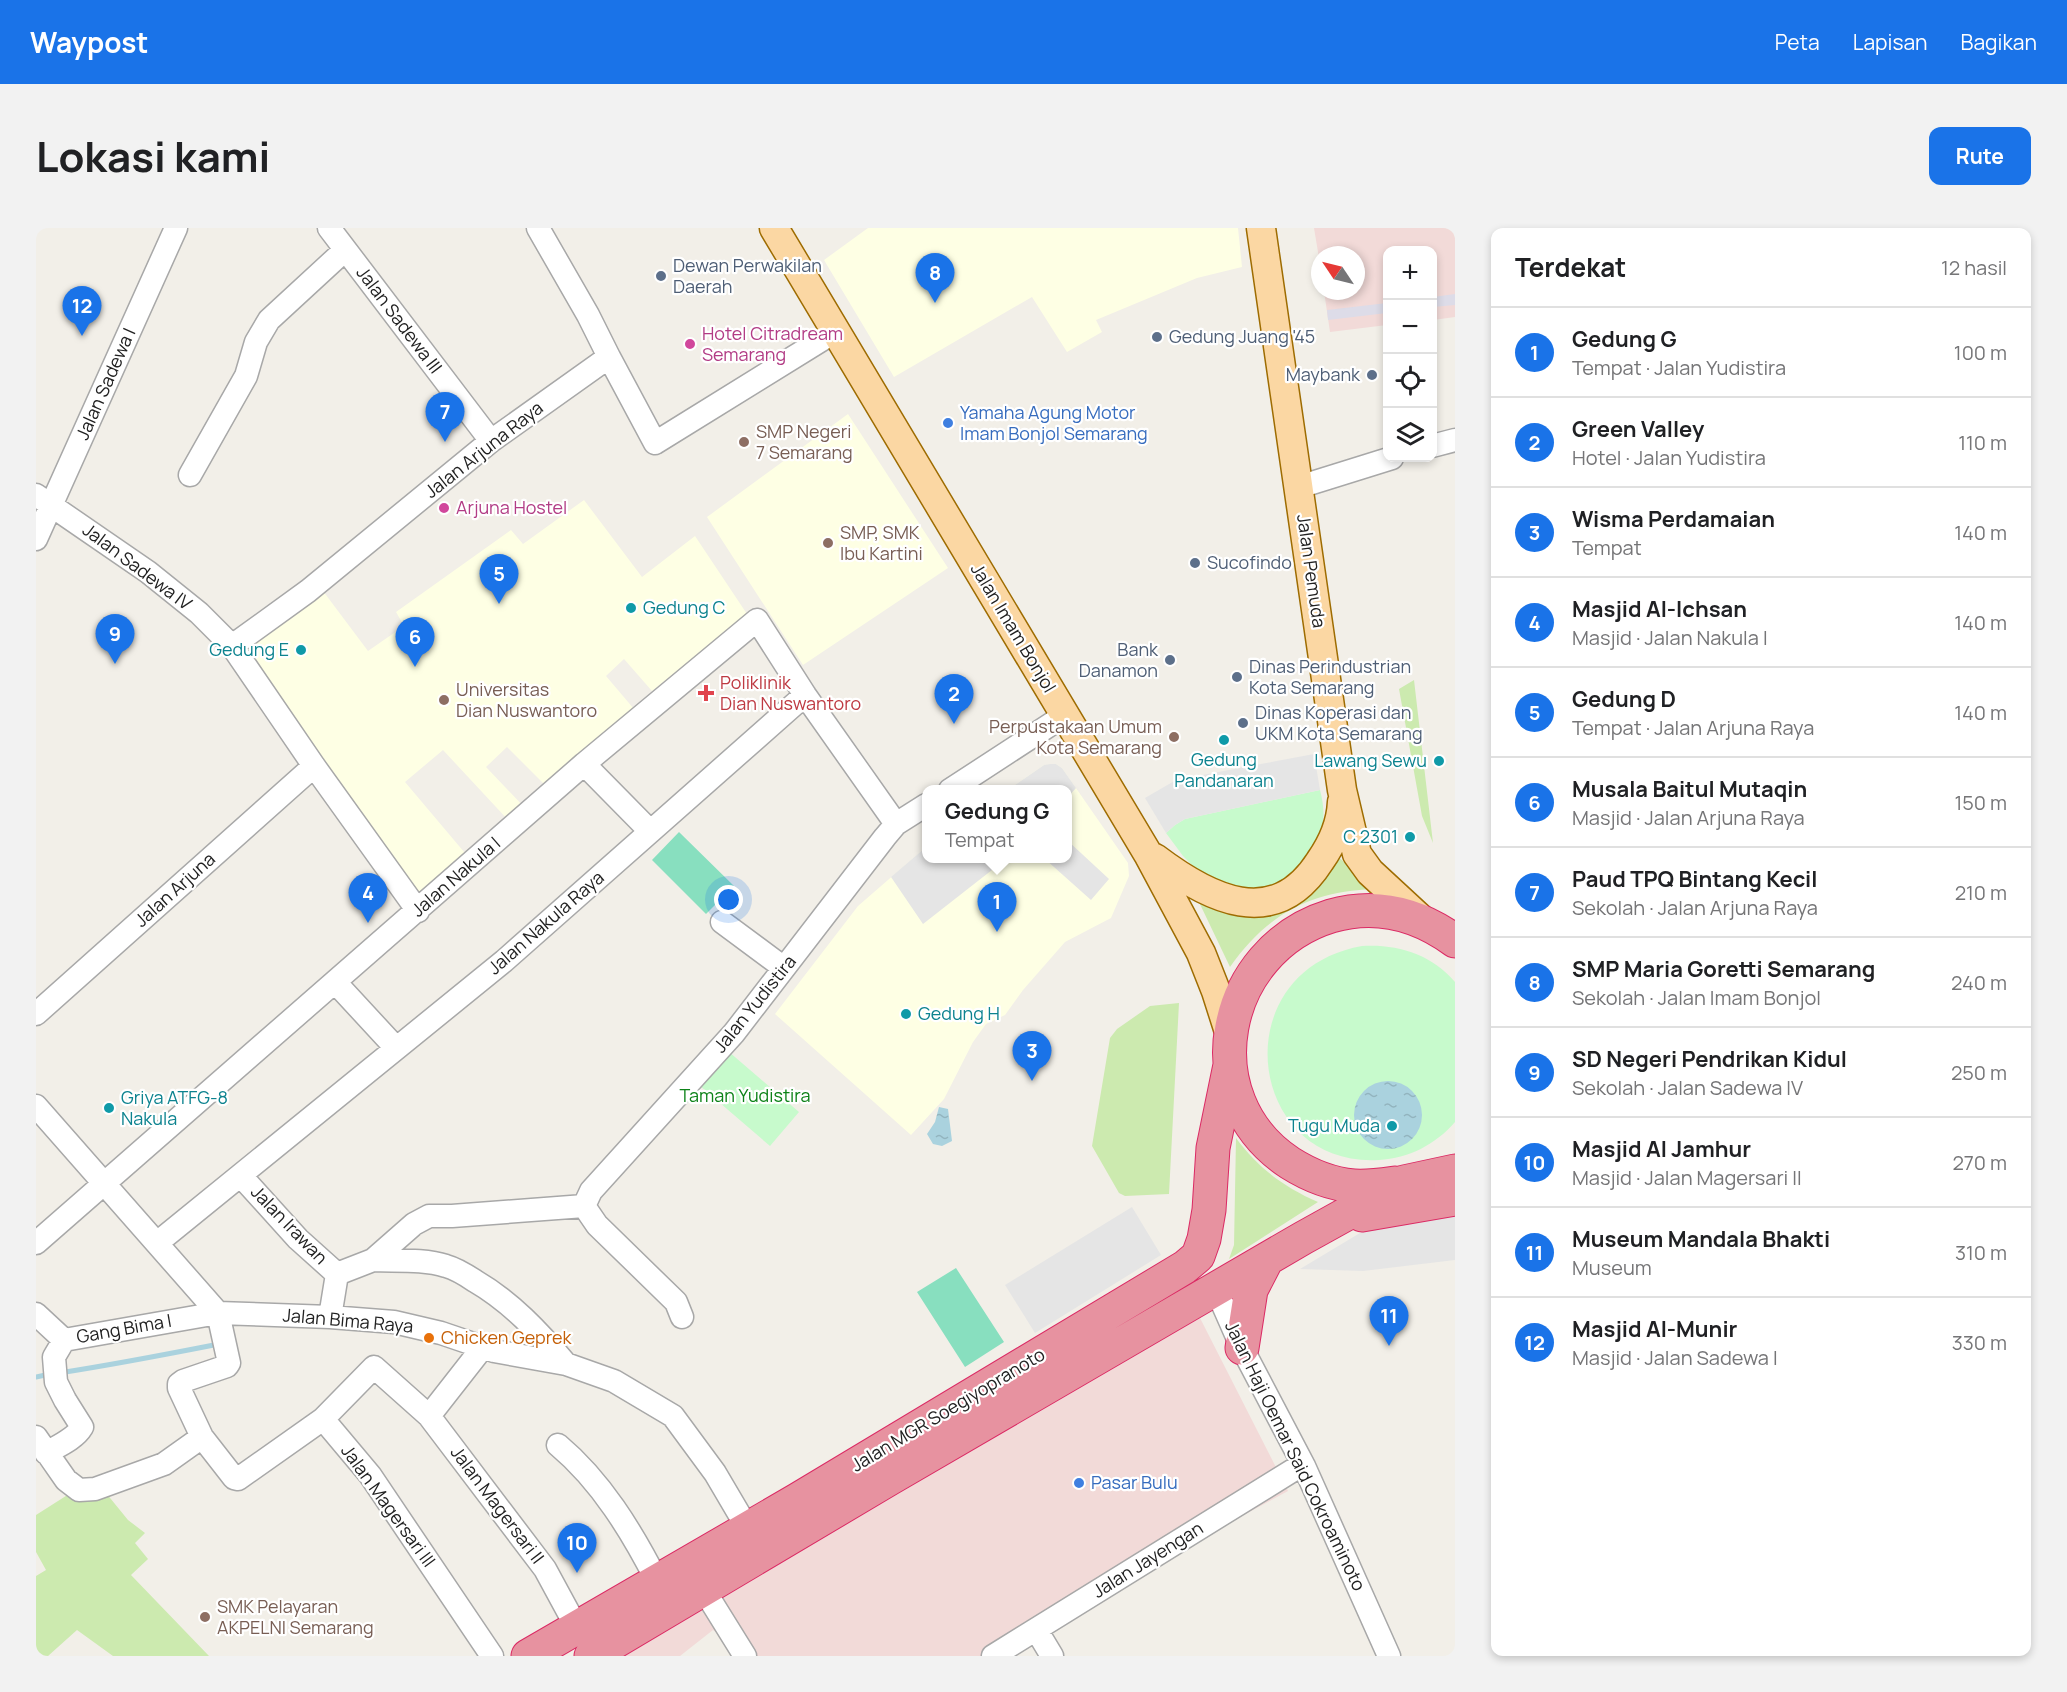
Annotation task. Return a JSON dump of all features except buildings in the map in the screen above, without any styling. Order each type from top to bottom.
[{"type":"highway","name":"Jalan MGR Soegiyopranoto","points":[[584,1642],[657,1581],[748,1529],[1185,1267],[1198,1256],[1204,1239],[1209,1210],[1213,1148],[1239,997],[1257,966],[1281,940],[1312,922],[1346,912],[1368,910],[1393,911],[1424,921],[1455,941]]},
{"type":"highway","points":[[1230,1052],[1236,1092],[1246,1116],[1262,1138],[1280,1156],[1303,1171],[1327,1181],[1353,1186],[1404,1182],[1455,1171]]},
{"type":"highway","points":[[1303,1238],[1404,1182],[1430,1171],[1455,1154]]},
{"type":"highway","points":[[1303,1238],[1368,1213],[1455,1199]]},
{"type":"highway","name":"Jalan MGR Soegiyopranoto","points":[[528,1656],[584,1642],[704,1590],[1303,1238]]},
{"type":"highway","points":[[1242,1348],[1251,1290],[1267,1259]]},
{"type":"main road","name":"Jalan Imam Bonjol","points":[[774,228],[1148,854],[1201,953],[1216,991],[1230,1052]]},
{"type":"main road","name":"Jalan Pemuda","points":[[1261,228],[1342,790],[1357,854],[1370,872],[1424,921]]},
{"type":"main road","points":[[1148,854],[1195,886],[1227,900],[1240,902],[1277,899],[1305,881],[1326,854],[1338,824],[1342,807],[1342,790]]},
{"type":"street","name":"Jalan Sadewa I","points":[[36,539],[43,499],[59,489],[176,228]]},
{"type":"street","points":[[538,228],[588,315],[655,443],[836,330]]},
{"type":"street","points":[[190,475],[246,376],[262,330],[340,236]]},
{"type":"street","name":"Jalan Sadewa III","points":[[340,236],[491,441]]},
{"type":"street","name":"Jalan Arjuna Raya","points":[[231,646],[308,591],[491,441],[609,357]]},
{"type":"street","points":[[1437,445],[1455,440]]},
{"type":"street","points":[[1299,487],[1383,461]]},
{"type":"street","name":"Jalan Sadewa IV","points":[[43,499],[148,572],[199,613],[231,646]]},
{"type":"street","name":"Jalan Nakula I","points":[[36,1243],[584,764],[757,620],[805,695]]},
{"type":"street","points":[[231,646],[418,911]]},
{"type":"street","points":[[805,695],[896,824]]},
{"type":"street","name":"Jalan Nakula Raya","points":[[157,1243],[504,961],[805,695]]},
{"type":"street","points":[[956,785],[1065,716]]},
{"type":"street","points":[[584,764],[650,831]]},
{"type":"street","name":"Jalan Arjuna","points":[[36,1014],[314,766]]},
{"type":"street","name":"Jalan Yudistira","points":[[584,1206],[591,1191],[734,1033],[896,824],[922,807]]},
{"type":"street","points":[[722,922],[784,968]]},
{"type":"street","points":[[335,982],[396,1048]]},
{"type":"street","points":[[36,1106],[218,1313],[229,1363],[227,1366],[183,1381],[179,1384],[179,1388],[202,1437],[234,1478],[238,1479],[323,1419]]},
{"type":"street","name":"Jalan Irawan","points":[[241,1176],[298,1239],[337,1274]]},
{"type":"street","points":[[584,1206],[597,1225],[676,1302],[681,1317]]},
{"type":"street","name":"Jalan Irawan","points":[[337,1274],[373,1260],[421,1219],[429,1216],[584,1206]]},
{"type":"street","points":[[373,1260],[444,1265],[455,1269],[490,1290],[518,1312],[540,1333],[566,1364]]},
{"type":"street","name":"Jalan Irawan","points":[[330,1317],[337,1274]]},
{"type":"street","name":"Jalan Haji Oemar Said Cokroaminoto","points":[[1216,1289],[1242,1348],[1303,1464],[1389,1656]]},
{"type":"street","name":"Jalan Bima Raya","points":[[218,1313],[394,1322],[441,1333],[494,1351],[566,1364],[614,1381],[673,1416],[715,1473],[748,1529]]},
{"type":"street","name":"Gang Bima I","points":[[41,1445],[65,1442],[82,1427],[64,1400],[55,1376],[54,1357],[64,1340],[218,1313]]},
{"type":"street","points":[[36,1314],[64,1340]]},
{"type":"street","points":[[429,1416],[483,1347]]},
{"type":"street","name":"Jalan Magersari II","points":[[323,1419],[374,1367],[429,1416],[546,1569],[584,1642]]},
{"type":"street","name":"Jalan Magersari III","points":[[323,1419],[370,1475],[492,1656]]},
{"type":"street","points":[[41,1445],[66,1480],[80,1490],[95,1489],[164,1464],[202,1437]]},
{"type":"street","points":[[558,1445],[580,1465],[600,1489],[657,1581]]},
{"type":"street","name":"Jalan Jayengan","points":[[993,1656],[1303,1464]]},
{"type":"street","points":[[704,1590],[737,1653]]},
{"type":"street","points":[[1037,1630],[1053,1656]]},
{"type":"shaded area","points":[[868,228],[1238,228],[1242,267],[1197,278],[1096,320],[1102,332],[1067,352],[1032,297],[894,377],[824,260]]},
{"type":"shaded area","points":[[1314,228],[1455,228],[1455,317],[1437,319],[1437,246],[1383,246],[1383,325],[1330,332],[1325,300],[1365,300],[1365,246],[1317,246]]},
{"type":"shaded area","points":[[1455,294],[1455,305],[1437,307],[1437,296]]},
{"type":"shaded area","points":[[1383,303],[1383,313],[1328,320],[1327,310]]},
{"type":"shaded area","name":"SMP, SMK Ibu Kartini","points":[[848,414],[948,568],[803,665],[707,517]]},
{"type":"shaded area","name":"Universitas Dian Nuswantoro","points":[[584,500],[642,577],[695,536],[747,614],[652,691],[624,659],[606,676],[634,709],[549,789],[507,747],[486,767],[526,809],[509,821],[443,750],[405,782],[470,859],[409,913],[231,655],[323,591],[368,651],[404,626],[396,612],[511,530],[523,544]]},
{"type":"shaded area","points":[[1314,754],[1320,790],[1185,819],[1166,833],[1145,798],[1176,780]]},
{"type":"shaded area","points":[[1056,764],[1062,768],[1128,863],[1129,876],[1111,918],[1065,942],[1023,990],[1005,1015],[986,1024],[973,1042],[944,1099],[911,1135],[775,1014],[858,906],[922,850],[922,863],[1072,863],[1072,785],[1015,785],[1044,765]]},
{"type":"shaded area","points":[[1056,764],[1062,768],[1076,788],[1072,792],[1072,785],[1015,785],[1044,765]]},
{"type":"shaded area","points":[[1072,845],[1109,879],[1091,900],[1049,863],[1072,863]]},
{"type":"shaded area","points":[[922,850],[922,863],[1001,863],[923,924],[891,877]]},
{"type":"shaded area","points":[[1132,1207],[1161,1255],[1035,1333],[1005,1285]]},
{"type":"shaded area","points":[[1455,1216],[1455,1260],[1363,1271],[1300,1269],[1370,1227]]},
{"type":"shaded area","points":[[1200,1318],[1288,1491],[983,1656],[737,1656],[726,1639],[713,1630],[680,1656],[607,1656],[737,1578]]},
{"type":"green space","points":[[1414,680],[1433,843],[1422,816],[1399,689]]},
{"type":"green space","points":[[1320,790],[1323,806],[1321,831],[1311,852],[1287,885],[1237,893],[1197,870],[1166,833],[1185,819]]},
{"type":"green space","points":[[679,832],[734,886],[706,914],[652,860]]},
{"type":"green space","points":[[1335,854],[1375,889],[1331,895],[1292,909],[1259,933],[1230,967],[1198,900]]},
{"type":"green space","points":[[1362,946],[1388,947],[1413,953],[1435,964],[1455,982],[1455,1122],[1430,1144],[1390,1159],[1379,1160],[1334,1154],[1301,1133],[1278,1102],[1268,1065],[1271,1027],[1287,991],[1317,963]]},
{"type":"green space","points":[[1179,1003],[1169,1194],[1125,1196],[1119,1193],[1092,1146],[1110,1038],[1117,1029],[1150,1006]]},
{"type":"green space","name":"Taman Yudistira","points":[[721,1045],[799,1112],[770,1146],[692,1079]]},
{"type":"green space","points":[[1236,1138],[1253,1159],[1272,1176],[1318,1202],[1229,1259],[1234,1245]]},
{"type":"green space","points":[[956,1268],[1004,1342],[965,1367],[917,1292]]},
{"type":"green space","points":[[106,1493],[128,1520],[145,1533],[135,1543],[148,1559],[131,1575],[209,1656],[113,1656],[77,1630],[48,1656],[36,1656],[36,1576],[46,1570],[36,1552],[36,1515],[69,1494]]},
{"type":"water","points":[[1388,1081],[1401,1084],[1412,1091],[1419,1102],[1422,1115],[1419,1128],[1412,1139],[1401,1146],[1388,1149],[1375,1146],[1364,1139],[1357,1128],[1354,1115],[1357,1102],[1364,1091],[1375,1084]]},
{"type":"water","points":[[939,1107],[948,1109],[952,1141],[942,1146],[933,1144],[927,1134],[935,1122]]},
{"type":"waterway","points":[[59,1373],[214,1345]]},
{"type":"waterway","points":[[36,1377],[50,1374]]},
{"type":"place","name":"Dewan Perwakilan Daerah","points":[[661,276]]},
{"type":"place","name":"SMP Maria Goretti Semarang","points":[[935,303]]},
{"type":"place","name":"Masjid Al-Munir","points":[[82,336]]},
{"type":"place","name":"Gedung Juang '45","points":[[1157,337]]},
{"type":"place","name":"Hotel Citradream Semarang","points":[[690,344]]},
{"type":"place","name":"Maybank","points":[[1372,375]]},
{"type":"place","name":"Yamaha Agung Motor Imam Bonjol Semarang","points":[[948,423]]},
{"type":"place","name":"Paud TPQ Bintang Kecil","points":[[445,442]]},
{"type":"place","name":"SMP Negeri 7 Semarang","points":[[744,442]]},
{"type":"place","name":"Arjuna Hostel","points":[[444,508]]},
{"type":"place","name":"SMP, SMK Ibu Kartini","points":[[828,543]]},
{"type":"place","name":"Sucofindo","points":[[1195,563]]},
{"type":"place","name":"Gedung D","points":[[499,604]]},
{"type":"place","name":"Gedung C","points":[[631,608]]},
{"type":"place","name":"Gedung E","points":[[301,650]]},
{"type":"place","name":"Bank Danamon","points":[[1170,660]]},
{"type":"place","name":"SD Negeri Pendrikan Kidul","points":[[115,664]]},
{"type":"place","name":"Musala Baitul Mutaqin","points":[[415,667]]},
{"type":"place","name":"Dinas Perindustrian Kota Semarang","points":[[1237,677]]},
{"type":"place","name":"Poliklinik Dian Nuswantoro","points":[[706,693]]},
{"type":"place","name":"Universitas Dian Nuswantoro","points":[[444,700]]},
{"type":"place","name":"Dinas Koperasi dan UKM Kota Semarang","points":[[1243,723]]},
{"type":"place","name":"Green Valley","points":[[954,724]]},
{"type":"place","name":"Perpustakaan Umum Kota Semarang","points":[[1174,737]]},
{"type":"place","name":"Gedung Pandanaran","points":[[1224,740]]},
{"type":"place","name":"Lawang Sewu","points":[[1439,761]]},
{"type":"place","name":"C 2301","points":[[1410,837]]},
{"type":"place","name":"Masjid Al-Ichsan","points":[[368,923]]},
{"type":"place","name":"Gedung G","points":[[997,932]]},
{"type":"place","name":"Gedung H","points":[[906,1014]]},
{"type":"place","name":"Wisma Perdamaian","points":[[1032,1081]]},
{"type":"place","name":"Griya ATFG-8 Nakula","points":[[109,1108]]},
{"type":"place","name":"Tugu Muda","points":[[1392,1126]]},
{"type":"place","name":"Chicken Geprek","points":[[429,1338]]},
{"type":"place","name":"Museum Mandala Bhakti","points":[[1389,1346]]},
{"type":"place","name":"Pasar Bulu","points":[[1079,1483]]},
{"type":"place","name":"Masjid Al Jamhur","points":[[577,1573]]},
{"type":"place","name":"SMK Pelayaran AKPELNI Semarang","points":[[205,1617]]}]
